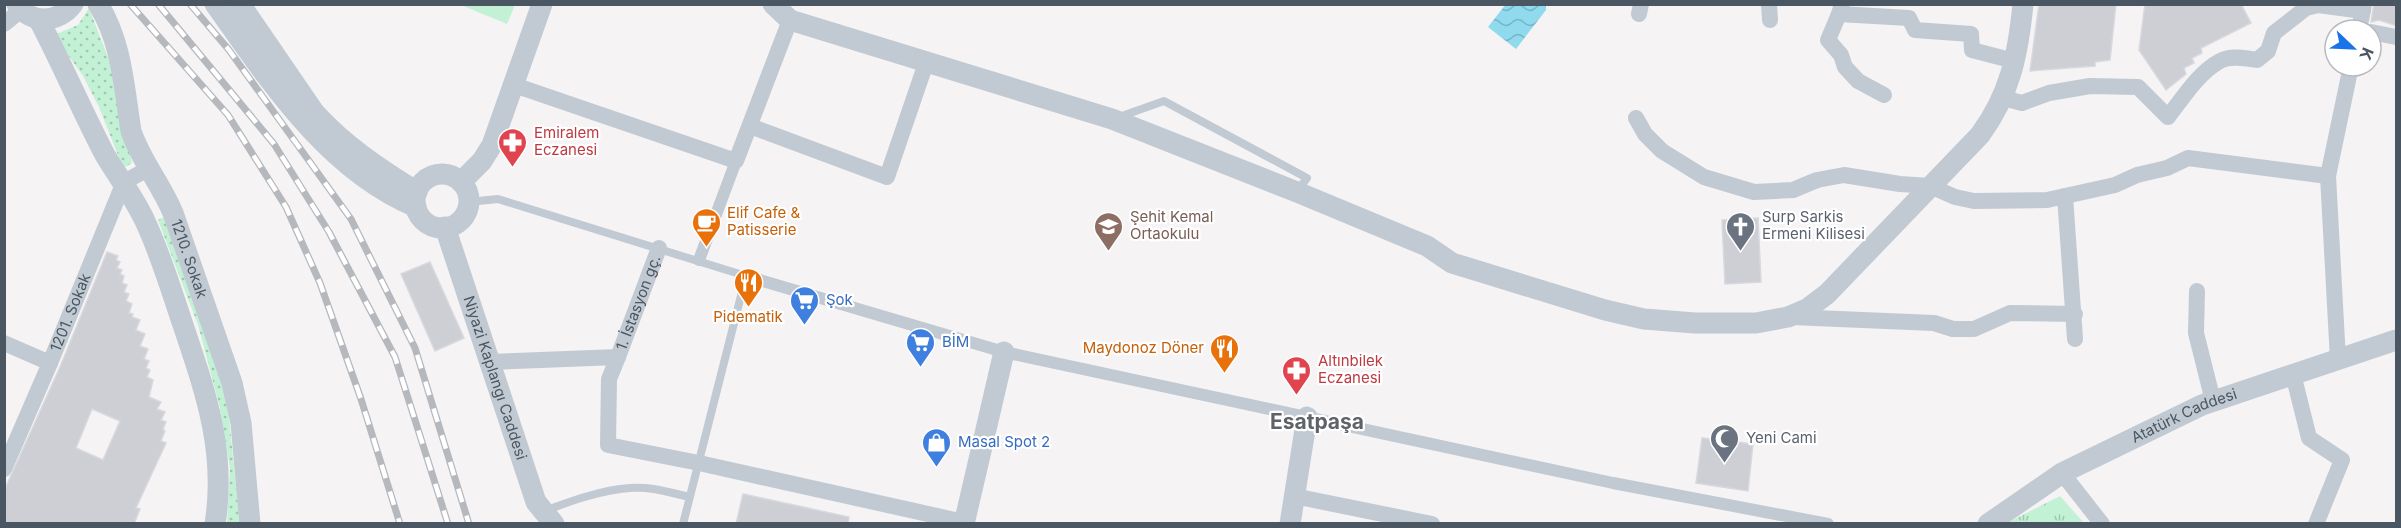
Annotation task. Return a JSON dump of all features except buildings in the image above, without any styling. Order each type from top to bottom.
[{"type":"street","points":[[4,24],[19,7],[29,16],[39,20],[60,17],[73,4]]},
{"type":"street","name":"1210. Sokak","points":[[98,4],[110,23],[122,72],[131,131],[141,158],[166,196],[173,213],[232,383],[241,423],[250,524]]},
{"type":"street","points":[[215,4],[315,135],[382,190],[419,193]]},
{"type":"street","points":[[240,4],[314,112],[327,126],[364,159],[419,193]]},
{"type":"street","points":[[254,4],[314,94],[342,127],[386,159],[419,193],[425,222],[433,226],[445,227],[459,222],[464,215],[468,202],[466,189],[461,182],[446,174],[437,174],[419,193]]},
{"type":"street","points":[[461,182],[482,161],[492,145],[542,4]]},
{"type":"street","points":[[772,4],[790,20],[1112,119],[1427,246],[1452,263],[1605,310],[1644,319],[1695,323],[1756,323],[1788,317],[1807,309],[1827,294],[1980,135],[2003,98],[2012,75],[2023,4]]},
{"type":"street","points":[[2003,98],[2022,102],[2049,93],[2090,86],[2138,87],[2168,117],[2200,76],[2221,60],[2239,57],[2257,60],[2268,51],[2274,33],[2306,8],[2318,5],[2364,8]]},
{"type":"street","points":[[1884,95],[1858,81],[1845,67],[1841,55],[1828,40],[1840,9],[1909,11],[1915,30],[1971,34],[1972,50],[2014,61]]},
{"type":"street","name":"1210. Sokak","points":[[39,20],[106,156],[124,182],[146,222],[163,264],[207,398],[216,439],[218,469],[215,524]]},
{"type":"street","points":[[699,260],[790,20]]},
{"type":"street","points":[[750,126],[887,177],[926,63]]},
{"type":"street","points":[[2338,360],[2328,176],[2348,78]]},
{"type":"street","points":[[514,85],[736,161]]},
{"type":"street","points":[[1636,118],[1645,134],[1662,151],[1704,177],[1754,192],[1793,190],[1817,180],[1844,175],[1900,184],[1930,186],[1955,197],[1974,201],[2048,200],[2115,185],[2136,175],[2167,168],[2188,158],[2328,176]]},
{"type":"street","points":[[124,182],[148,169]]},
{"type":"street","name":"1201. Sokak","points":[[4,469],[124,182]]},
{"type":"street","points":[[2066,196],[2075,339]]},
{"type":"street","name":"Niyazi Kaplangı Caddesi","points":[[445,227],[537,502],[549,517]]},
{"type":"street","name":"1. İstasyon gç.","points":[[659,248],[609,379],[608,446],[699,463]]},
{"type":"street","points":[[746,276],[1004,352],[1614,483],[1828,524]]},
{"type":"street","points":[[2197,291],[2196,333],[2213,401]]},
{"type":"street","points":[[1788,317],[1934,323],[1953,329],[1974,329],[2010,313],[2075,314]]},
{"type":"street","name":"Atatürk Caddesi","points":[[1988,524],[2062,473],[2213,401],[2397,340]]},
{"type":"street","points":[[4,344],[50,363]]},
{"type":"street","points":[[699,463],[964,523],[1004,352]]},
{"type":"street","name":"1. İstasyon gç.","points":[[489,362],[618,357]]},
{"type":"street","points":[[2293,374],[2309,438],[2342,460],[2316,524]]},
{"type":"street","points":[[1290,524],[1307,417]]},
{"type":"street","points":[[2062,473],[2102,524]]},
{"type":"street","points":[[1294,496],[1432,524]]},
{"type":"lane","points":[[1112,119],[1164,101],[1307,178],[1297,192]]},
{"type":"lane","points":[[468,202],[498,199],[746,276],[683,524]]},
{"type":"lane","points":[[549,517],[572,501],[630,488],[655,489],[690,497]]},
{"type":"green space","points":[[461,5],[515,5],[507,24]]},
{"type":"green space","points":[[89,8],[112,68],[132,163],[123,168],[99,107],[83,76],[54,35],[78,25]]},
{"type":"green space","points":[[164,217],[227,399],[240,523],[227,523],[230,468],[220,408],[198,325],[158,220]]},
{"type":"green space","points":[[2060,496],[2084,523],[2005,524]]},
{"type":"water","points":[[1506,4],[1546,5],[1546,10],[1516,49],[1488,27]]},
{"type":"railway","points":[[130,4],[228,115],[286,207],[320,283],[361,399],[400,524]]},
{"type":"railway","points":[[158,4],[274,144],[329,232],[395,357],[448,524]]},
{"type":"railway","points":[[190,4],[229,50],[351,219],[415,348],[469,524]]},
{"type":"place","name":"Emiralem Eczanesi","points":[[513,168]]},
{"type":"place","name":"Elif Cafe & Patisserie","points":[[706,248]]},
{"type":"place","name":"Şehit Kemal Ortaokulu","points":[[1109,252]]},
{"type":"place","name":"Surp Sarkis Ermeni Kilisesi","points":[[1741,252]]},
{"type":"place","name":"Pidematik","points":[[748,308]]},
{"type":"place","name":"Şok","points":[[805,326]]},
{"type":"place","name":"BİM","points":[[921,368]]},
{"type":"place","name":"Maydonoz Döner","points":[[1225,374]]},
{"type":"place","name":"Altınbilek Eczanesi","points":[[1297,396]]},
{"type":"place","name":"Yeni Cami","points":[[1725,464]]},
{"type":"place","name":"Masal Spot 2","points":[[937,468]]},
{"type":"district","name":"Esatpaşa","points":[[1317,422]]}]
